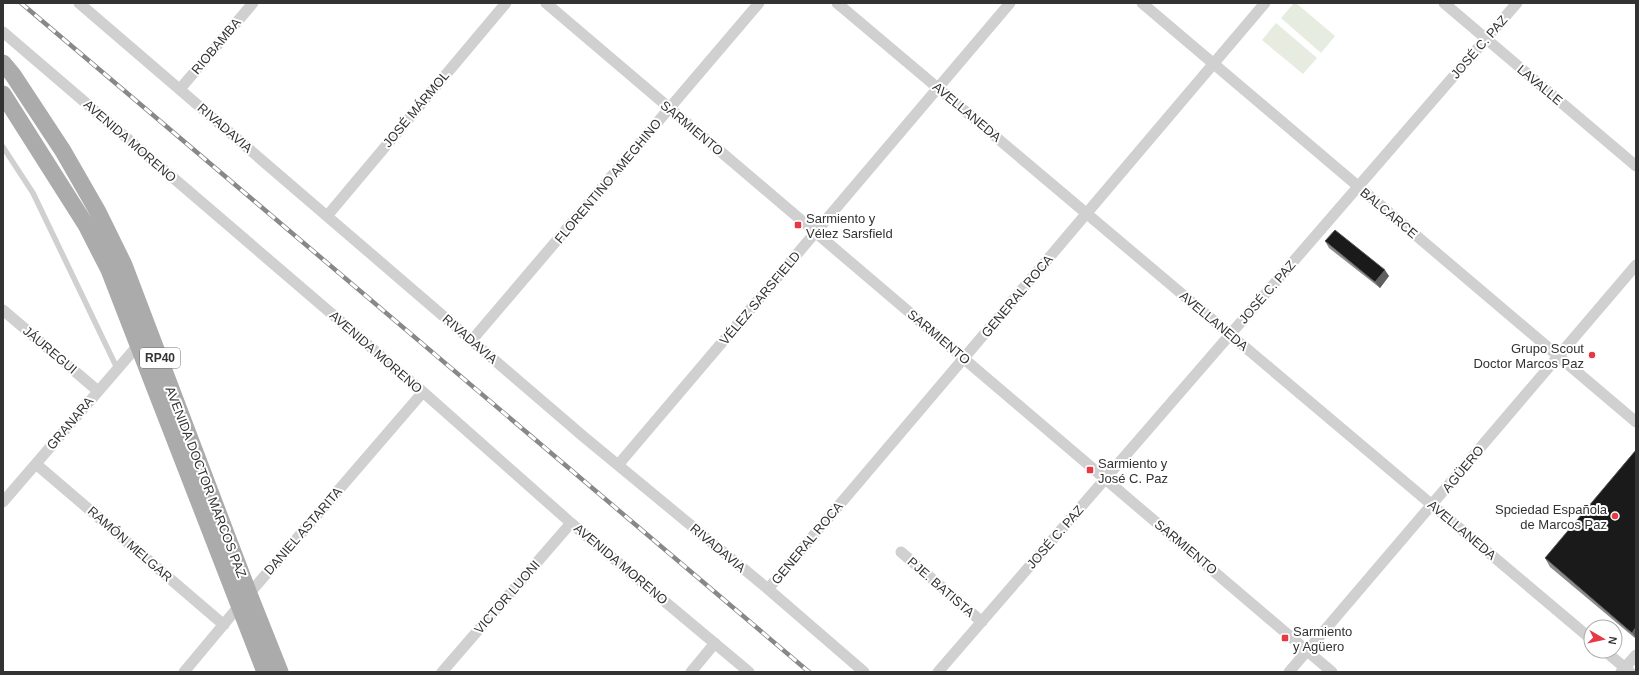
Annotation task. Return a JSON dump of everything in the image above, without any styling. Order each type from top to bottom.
[{"type":"main road","name":"AVENIDA DOCTOR MARCOS PAZ","points":[[3,63],[13,75],[63,151],[98,212],[124,265],[244,600],[265,672]]},
{"type":"main road","name":"AVENIDA DOCTOR MARCOS PAZ","points":[[3,94],[86,225],[109,270],[244,600],[280,672]]},
{"type":"street","name":"RIVADAVIA","points":[[80,3],[618,465],[768,589],[864,672]]},
{"type":"street","name":"RIOBAMBA","points":[[180,89],[253,3]]},
{"type":"street","name":"JOSÉ MÁRMOL","points":[[327,216],[506,3]]},
{"type":"street","name":"SARMIENTO","points":[[546,3],[1332,672]]},
{"type":"street","name":"FLORENTINO AMEGHINO","points":[[472,340],[759,3]]},
{"type":"street","name":"AVELLANEDA","points":[[838,3],[1583,632]]},
{"type":"street","name":"VÉLEZ SARSFIELD","points":[[618,465],[1010,3]]},
{"type":"street","name":"BALCARCE","points":[[1142,3],[1636,422]]},
{"type":"street","name":"GENERAL ROCA","points":[[768,589],[1265,3]]},
{"type":"street","name":"LAVALLE","points":[[1444,3],[1636,166]]},
{"type":"street","name":"JOSÉ C. PAZ","points":[[938,672],[1516,3]]},
{"type":"street","name":"AVENIDA MORENO","points":[[3,32],[423,392],[572,523],[749,672]]},
{"type":"street","name":"AGÜERO","points":[[1289,672],[1636,265]]},
{"type":"street","name":"JÁUREGUI","points":[[3,310],[98,391]]},
{"type":"street","name":"GRANARA","points":[[3,502],[139,344]]},
{"type":"street","name":"DANIEL ASTARITA","points":[[184,672],[423,392]]},
{"type":"street","name":"RAMÓN MELGAR","points":[[36,464],[224,625]]},
{"type":"street","name":"VICTOR LUONI","points":[[442,672],[572,523]]},
{"type":"street","name":"PJE. BATISTA","points":[[901,552],[982,622]]},
{"type":"street","points":[[691,672],[715,643]]},
{"type":"street","points":[[1613,659],[1625,671],[1636,655]]},
{"type":"lane","points":[[3,147],[33,193],[117,368]]},
{"type":"shaded area","points":[[1294,3],[1296,3],[1335,36],[1321,53],[1281,18]]},
{"type":"shaded area","points":[[1276,23],[1317,58],[1303,74],[1262,40]]},
{"type":"building","points":[[1335,230],[1385,270],[1375,282],[1325,241]]},
{"type":"building","name":"Spciedad Española de Marcos Paz","points":[[1636,450],[1636,627],[1632,633],[1623,625],[1623,619],[1616,619],[1545,558]]},
{"type":"railway","points":[[21,3],[809,672]]},
{"type":"place","name":"Sarmiento y Vélez Sarsfield","points":[[798,225]]},
{"type":"place","name":"Grupo Scout Doctor Marcos Paz","points":[[1592,355]]},
{"type":"place","name":"Sarmiento y José C. Paz","points":[[1090,470]]},
{"type":"place","name":"Spciedad Española de Marcos Paz","points":[[1615,516]]},
{"type":"place","name":"Sarmiento y Agüero","points":[[1285,638]]}]
